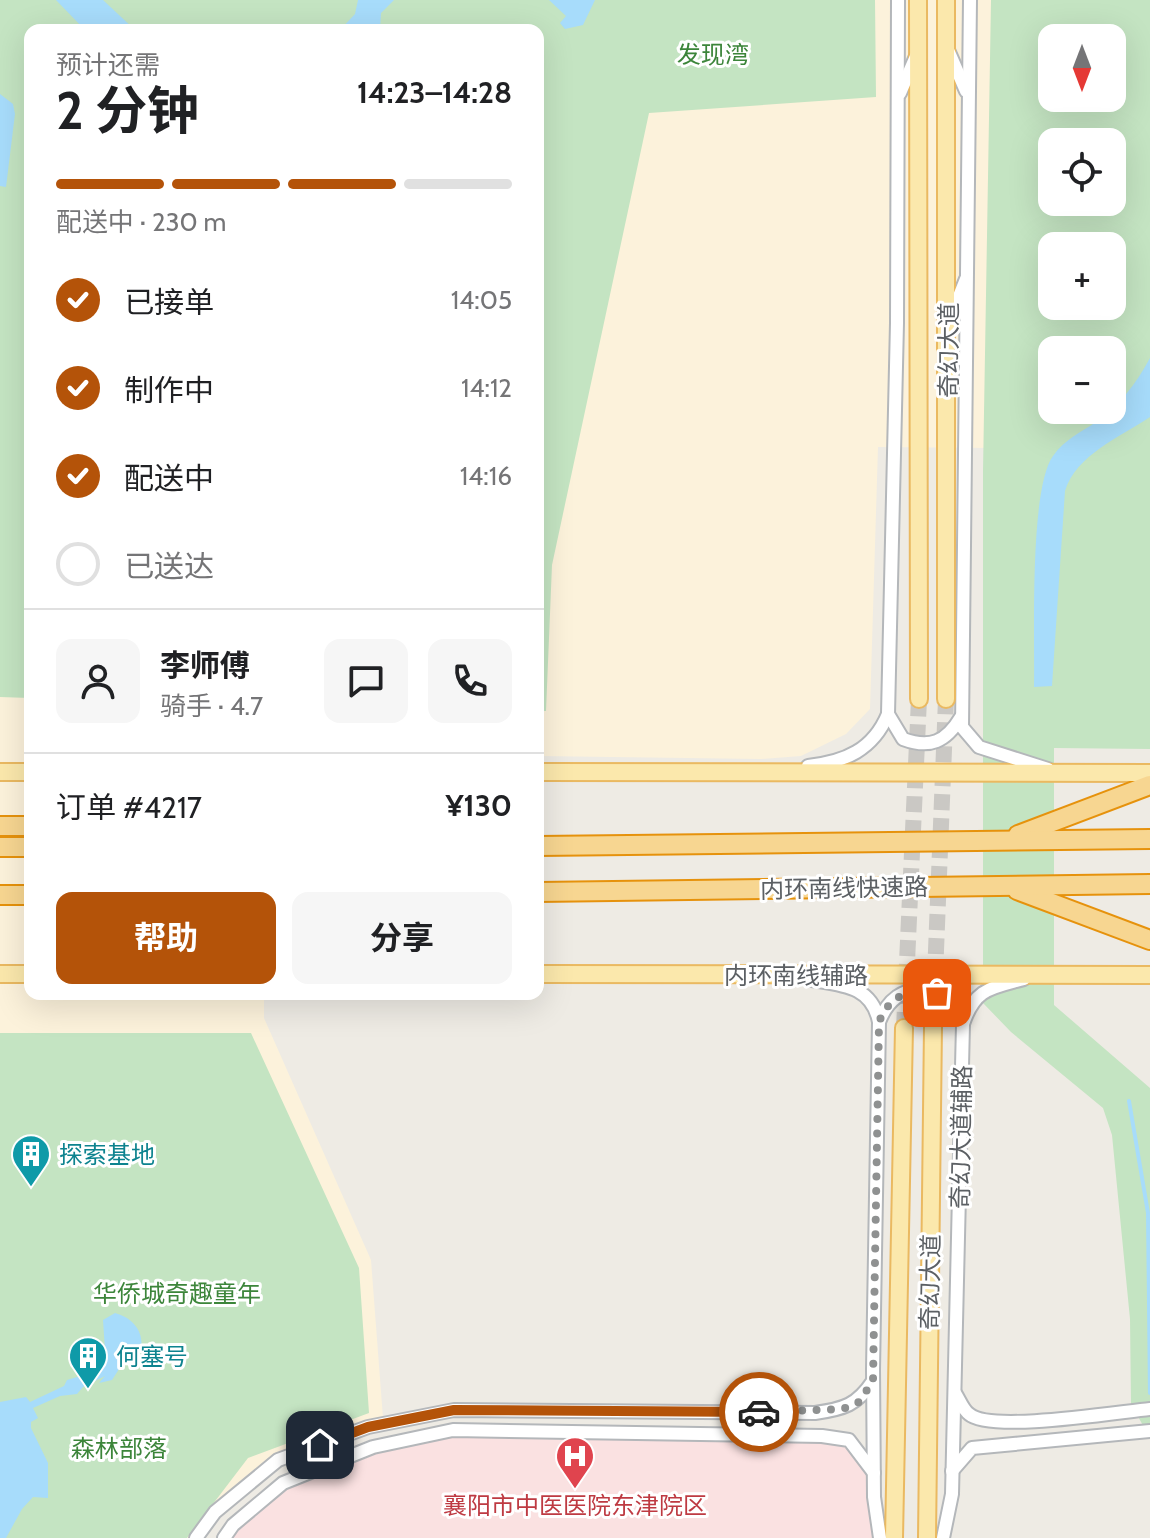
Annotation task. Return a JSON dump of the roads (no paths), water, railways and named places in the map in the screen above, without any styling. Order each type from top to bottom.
[{"type":"highway","points":[[1005,840],[1150,785]]},
{"type":"highway","points":[[0,826],[24,826]]},
{"type":"highway","name":"内环南线快速路","points":[[544,846],[1150,839]]},
{"type":"highway","points":[[1,847],[24,847]]},
{"type":"highway","name":"内环南线快速路","points":[[544,892],[1150,884]]},
{"type":"highway","points":[[1007,886],[1150,940]]},
{"type":"main road","name":"奇幻大道","points":[[918,0],[919,699]]},
{"type":"main road","name":"奇幻大道","points":[[946,0],[946,699]]},
{"type":"main road","points":[[0,772],[24,772]]},
{"type":"main road","points":[[544,772],[1150,773]]},
{"type":"main road","points":[[0,974],[24,974]]},
{"type":"main road","name":"内环南线辅路","points":[[544,974],[1150,975]]},
{"type":"main road","name":"奇幻大道","points":[[927,1538],[933,1026]]},
{"type":"main road","name":"奇幻大道","points":[[894,1538],[904,1028]]},
{"type":"street","points":[[757,773],[844,759],[864,750],[883,728],[888,714],[898,273],[898,0]]},
{"type":"street","points":[[970,0],[962,727],[979,747],[1014,761],[1067,773]]},
{"type":"street","points":[[946,46],[969,98]]},
{"type":"street","points":[[898,97],[918,51]]},
{"type":"street","points":[[898,273],[919,319]]},
{"type":"street","points":[[948,324],[969,273]]},
{"type":"street","points":[[888,714],[903,739],[919,745],[934,744],[951,734],[962,713]]},
{"type":"street","points":[[778,975],[852,986],[867,996],[879,1022]]},
{"type":"street","name":"奇幻大道辅路","points":[[943,1538],[952,1471],[963,1024],[969,1007],[983,990],[1039,975]]},
{"type":"street","points":[[880,1538],[874,1473],[873,1381],[879,1022],[885,1006],[902,994],[922,990],[937,993],[955,1006],[963,1024]]},
{"type":"street","points":[[196,1538],[215,1512],[278,1460],[368,1427],[454,1410],[815,1413],[843,1409],[859,1402],[873,1381]]},
{"type":"street","points":[[954,1392],[969,1415],[990,1422],[1063,1419],[1150,1409]]},
{"type":"street","points":[[224,1538],[233,1525],[283,1483],[373,1447],[453,1430],[822,1436],[849,1440],[874,1473]]},
{"type":"street","points":[[952,1471],[972,1448],[1150,1431]]},
{"type":"water","points":[[56,0],[103,0],[129,24],[79,24]]},
{"type":"water","points":[[358,0],[394,0],[381,13],[380,24],[346,24],[355,14]]},
{"type":"water","points":[[549,0],[595,0],[583,25],[565,29],[560,23],[566,16]]},
{"type":"water","points":[[0,94],[13,104],[15,114],[6,187],[0,186]]},
{"type":"water","points":[[1150,358],[1150,417],[1089,457],[1071,478],[1065,491],[1052,686],[1034,687],[1037,531],[1045,473],[1053,456],[1063,445],[1092,424],[1126,424],[1126,394]]},
{"type":"water","points":[[115,1313],[130,1320],[139,1332],[141,1346],[136,1362],[121,1366],[112,1380],[99,1383],[105,1376],[83,1387],[77,1394],[60,1396],[33,1408],[38,1418],[31,1422],[31,1428],[48,1463],[48,1498],[33,1497],[22,1509],[6,1538],[0,1538],[0,1402],[26,1397],[30,1402],[64,1386],[67,1380],[94,1372],[105,1350],[103,1320]]},
{"type":"waterway","points":[[1129,1101],[1148,1213],[1150,1393]]},
{"type":"tunnel","points":[[904,1028],[919,699]]},
{"type":"tunnel","points":[[933,1026],[946,699]]},
{"type":"place","name":"探索基地","points":[[31,1188]]},
{"type":"place","name":"何塞号","points":[[88,1390]]},
{"type":"place","name":"襄阳市中医医院东津院区","points":[[575,1490]]},
{"type":"park label","name":"发现湾","points":[[713,54]]},
{"type":"park label","name":"华侨城奇趣童年","points":[[177,1293]]},
{"type":"park label","name":"森林部落","points":[[119,1448]]}]
